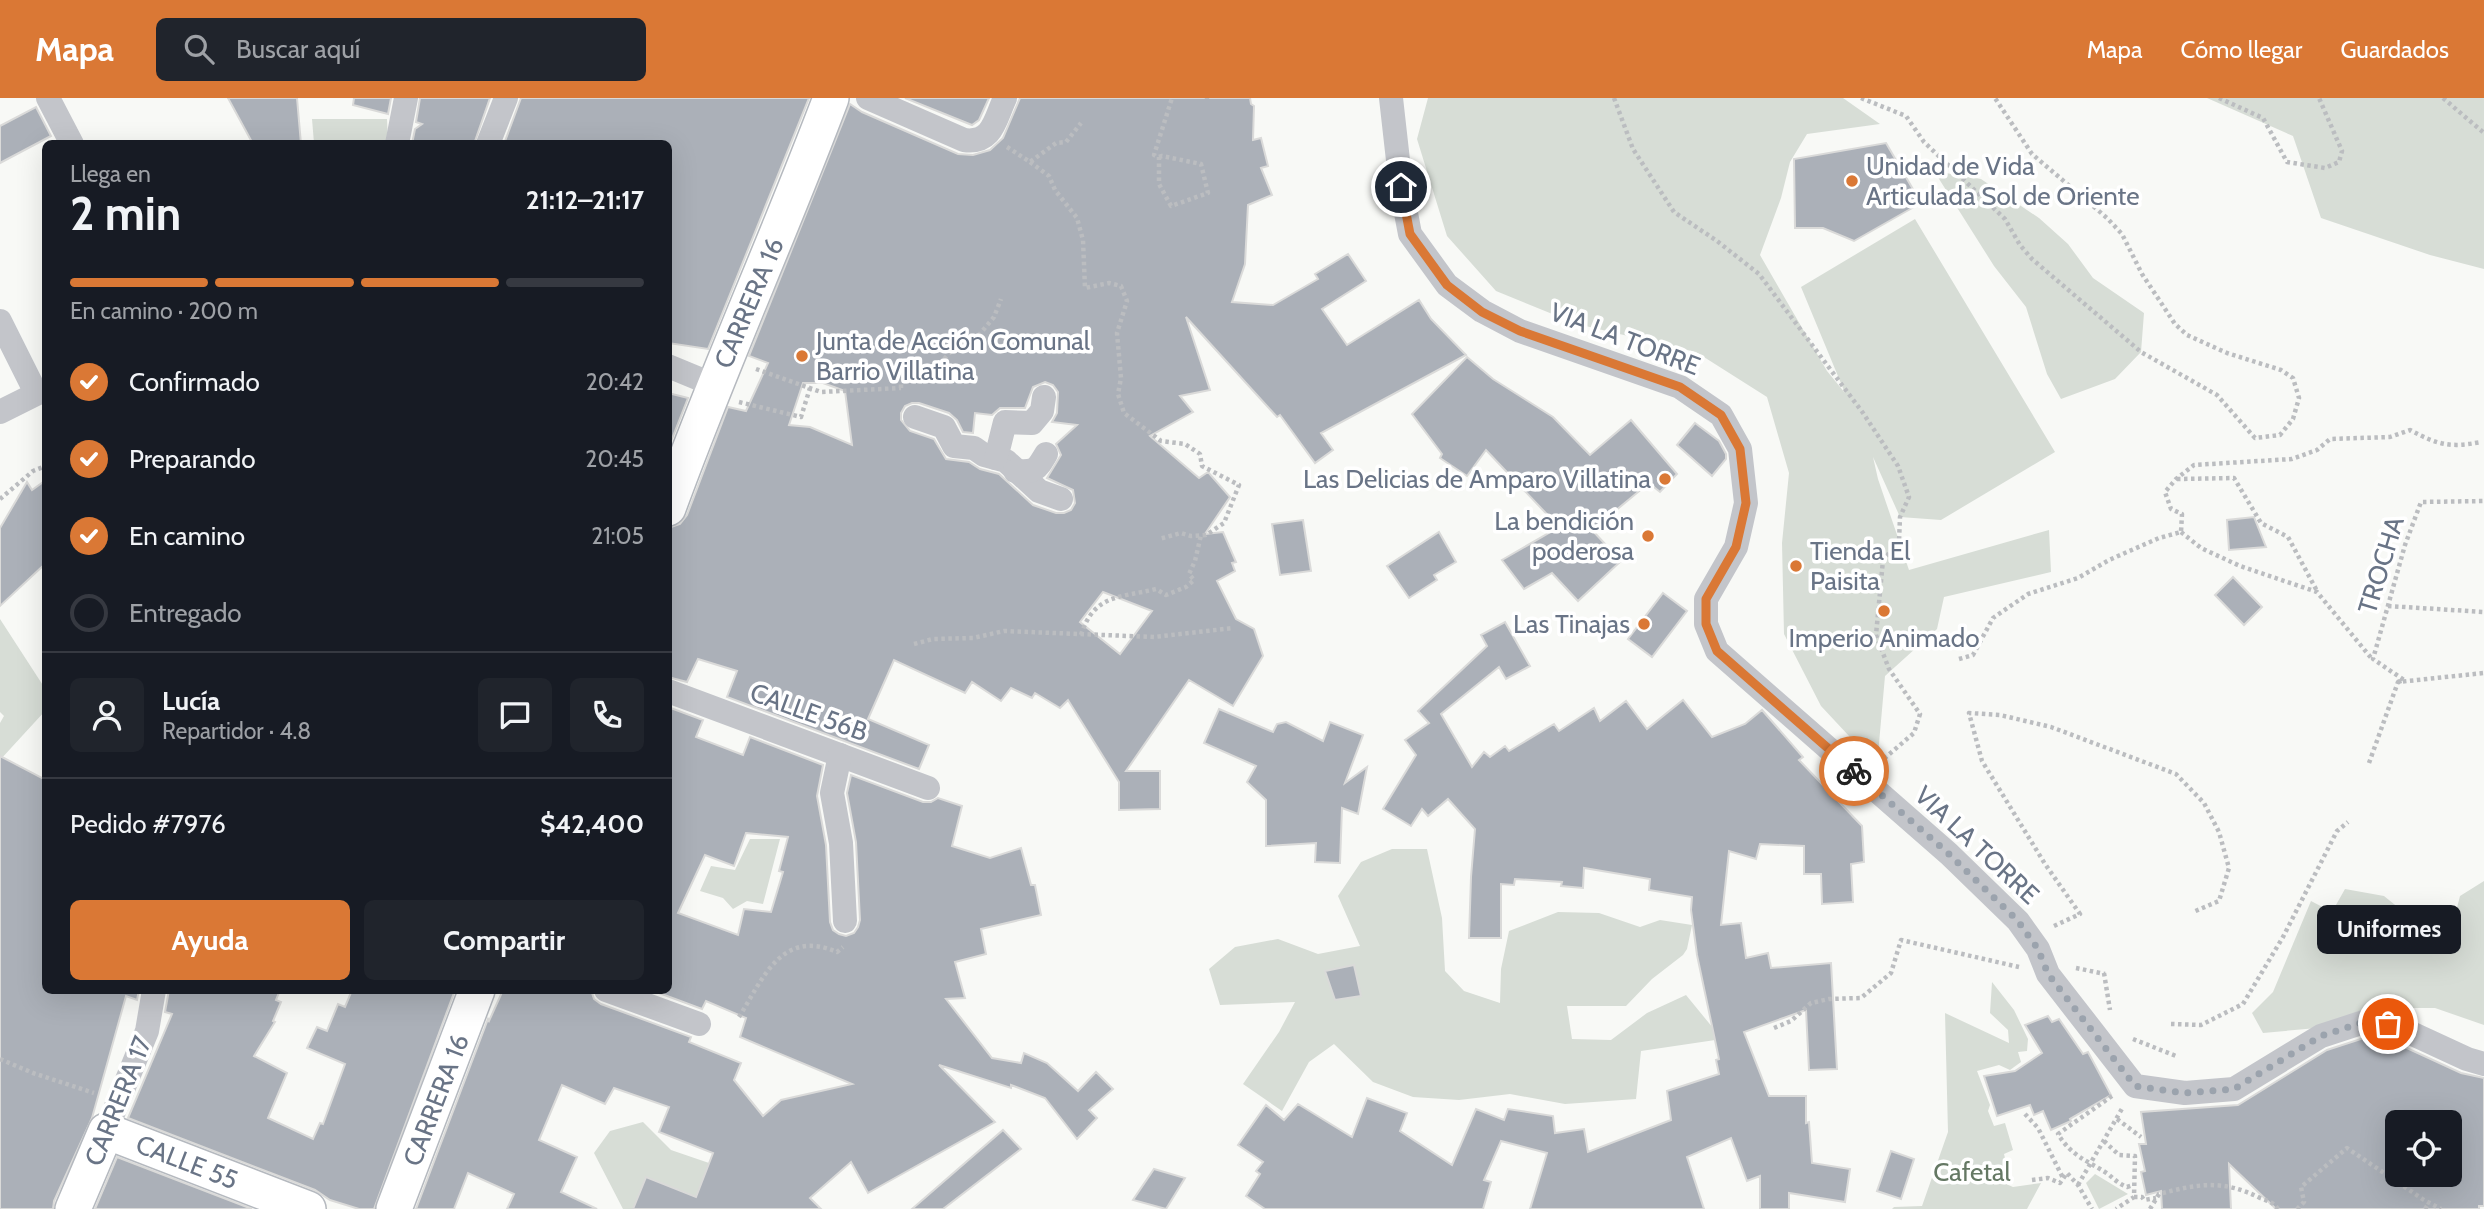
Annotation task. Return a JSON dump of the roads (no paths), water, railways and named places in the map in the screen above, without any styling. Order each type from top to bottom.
[{"type":"street","points":[[48,98],[70,140]]},
{"type":"street","points":[[398,140],[406,98]]},
{"type":"street","points":[[490,140],[506,98]]},
{"type":"street","name":"CARRERA 16","points":[[672,498],[831,98]]},
{"type":"street","points":[[868,98],[964,140],[975,141],[988,135],[1005,98]]},
{"type":"street","name":"VIA LA TORRE","points":[[1391,98],[1401,187],[1410,234],[1447,285],[1482,312],[1520,331],[1680,387],[1721,415],[1740,449],[1746,503],[1736,547],[1706,599],[1706,624],[1717,651],[1949,854],[2018,921],[2038,949],[2048,974],[2135,1086],[2185,1093],[2234,1089],[2321,1036],[2373,1019],[2484,1064]]},
{"type":"street","points":[[0,321],[41,391],[0,412]]},
{"type":"street","points":[[672,367],[717,380]]},
{"type":"street","points":[[1006,465],[1005,422],[1032,424],[1042,411],[1044,397]]},
{"type":"street","points":[[915,417],[944,427],[954,446],[974,448],[1006,465],[1031,472],[1038,468],[1046,454]]},
{"type":"street","points":[[1006,465],[1039,491],[1061,499]]},
{"type":"street","name":"CALLE 56B","points":[[672,692],[928,788]]},
{"type":"street","points":[[840,755],[832,793],[841,843],[845,921]]},
{"type":"street","name":"CARRERA 17","points":[[74,1209],[147,1031],[153,994]]},
{"type":"street","name":"CARRERA 16","points":[[394,1209],[475,994]]},
{"type":"street","points":[[617,994],[699,1024]]},
{"type":"street","name":"CALLE 55","points":[[112,1116],[308,1209]]},
{"type":"place","name":"Unidad de Vida Articulada Sol de Oriente","points":[[1852,181]]},
{"type":"place","name":"Junta de Acción Comunal Barrio Villatina","points":[[802,356]]},
{"type":"place","name":"Las Delicias de Amparo Villatina","points":[[1665,479]]},
{"type":"place","name":"La bendición poderosa","points":[[1648,536]]},
{"type":"place","name":"Tienda El Paisita","points":[[1796,566]]},
{"type":"place","name":"Imperio Animado","points":[[1884,611]]},
{"type":"place","name":"Las Tinajas","points":[[1644,624]]},
{"type":"place","name":"Uniformes","points":[[2388,1024]]},
{"type":"park label","name":"Cafetal","points":[[1972,1172]]}]
